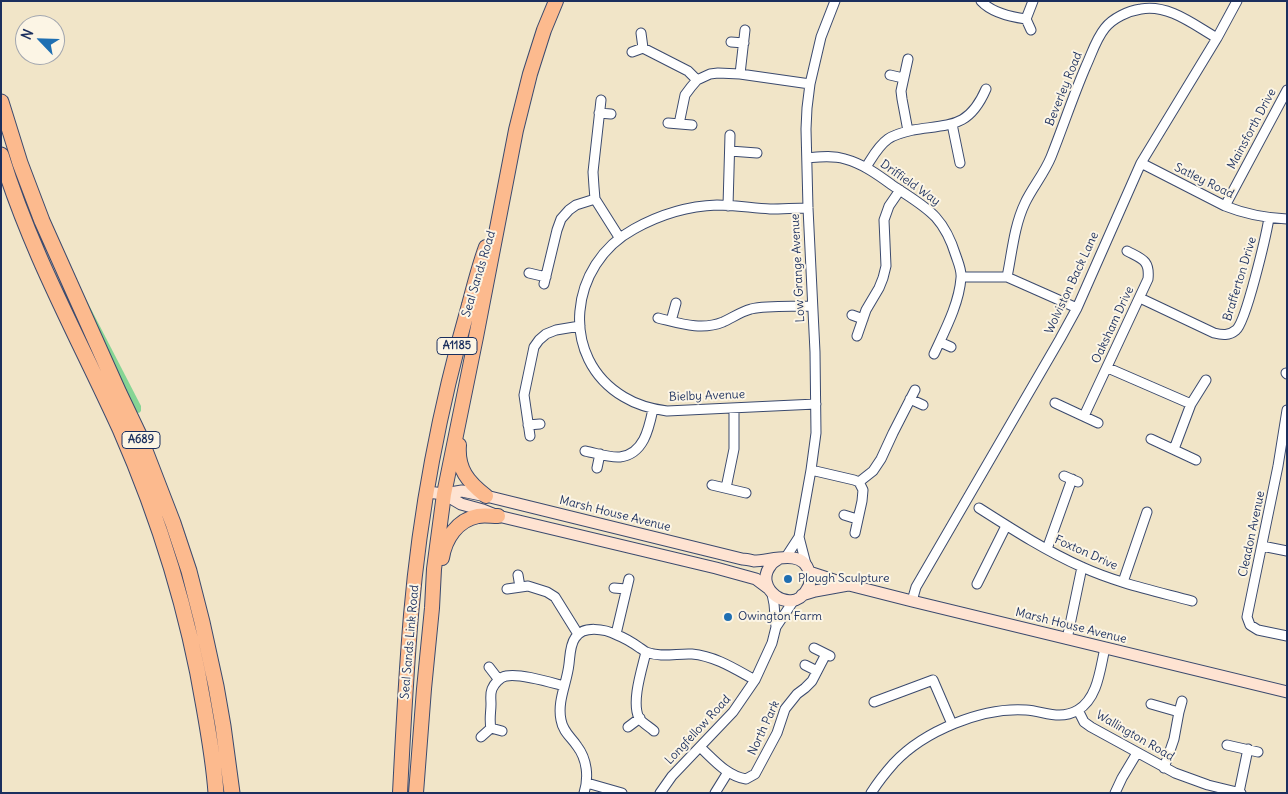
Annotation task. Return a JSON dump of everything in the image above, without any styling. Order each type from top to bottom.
[{"type":"highway","name":"A689","points":[[1,102],[20,163],[42,221],[111,376],[140,436],[173,523],[189,571],[202,622],[225,735],[232,793]]},
{"type":"highway","name":"A689","points":[[1,156],[39,255],[120,430],[158,527],[182,605],[200,683],[216,793]]},
{"type":"main road","name":"Seal Sands Road","points":[[444,494],[516,130],[530,74],[544,30],[556,1]]},
{"type":"main road","name":"Seal Sands Road","points":[[427,492],[434,447],[449,377],[485,249],[501,204]]},
{"type":"main road","points":[[458,422],[460,464],[465,476],[472,485],[486,496]]},
{"type":"main road","name":"Seal Sands Link Road","points":[[400,793],[411,615],[427,492]]},
{"type":"main road","name":"Seal Sands Link Road","points":[[416,793],[434,569],[444,494]]},
{"type":"main road","name":"A1185","points":[[432,608],[444,546],[455,528],[465,521],[478,516],[498,516]]},
{"type":"street","name":"Low Grange Avenue","points":[[808,570],[799,537],[816,433],[808,208],[807,108],[810,84],[821,38],[836,1]]},
{"type":"street","points":[[981,1],[989,8],[1002,14],[1026,19]]},
{"type":"street","points":[[1031,30],[1026,19],[1033,1]]},
{"type":"street","name":"Wolviston Back Lane","points":[[912,601],[916,587],[1060,339],[1141,164],[1237,1]]},
{"type":"street","name":"Beverley Road","points":[[1008,277],[1016,227],[1021,212],[1050,159],[1074,94],[1098,38],[1106,27],[1116,18],[1140,9],[1163,9],[1216,38]]},
{"type":"street","points":[[740,74],[745,30]]},
{"type":"street","points":[[641,33],[642,48]]},
{"type":"street","points":[[731,42],[744,43]]},
{"type":"street","points":[[632,52],[642,48],[688,71],[697,80]]},
{"type":"street","points":[[908,59],[903,78],[902,99],[908,131]]},
{"type":"street","points":[[679,124],[685,95],[697,80],[710,74],[740,74],[810,84]]},
{"type":"street","points":[[890,75],[903,78]]},
{"type":"street","points":[[866,167],[880,146],[888,138],[908,131],[952,124],[968,116],[984,103],[986,88]]},
{"type":"street","name":"Mainsforth Drive","points":[[1225,206],[1287,90]]},
{"type":"street","points":[[601,100],[593,172],[595,199],[619,238]]},
{"type":"street","points":[[599,113],[611,114]]},
{"type":"street","points":[[668,122],[692,125]]},
{"type":"street","points":[[952,124],[960,163]]},
{"type":"street","points":[[728,206],[730,135]]},
{"type":"street","points":[[958,148],[968,146]]},
{"type":"street","points":[[730,151],[757,153]]},
{"type":"street","name":"Driffield Way","points":[[807,158],[838,158],[856,162],[923,205],[944,226],[953,244],[962,277],[955,306],[934,354]]},
{"type":"street","name":"Satley Road","points":[[1141,164],[1225,206],[1269,218],[1287,219]]},
{"type":"street","points":[[857,336],[866,310],[883,278],[886,266],[884,220],[889,206],[900,190]]},
{"type":"street","points":[[529,273],[545,280],[562,219],[576,205],[595,199]]},
{"type":"street","name":"Bielby Avenue","points":[[808,208],[698,207],[668,214],[635,228],[611,245],[595,264],[583,292],[580,326],[587,355],[601,378],[624,397],[643,406],[667,411],[816,404]]},
{"type":"street","name":"Brafferton Drive","points":[[1140,298],[1214,333],[1226,335],[1232,333],[1238,329],[1246,311],[1269,218]]},
{"type":"street","name":"Oaksham Drive","points":[[1084,416],[1148,279],[1149,270],[1147,264],[1127,251]]},
{"type":"street","points":[[962,277],[1008,277],[1076,308]]},
{"type":"street","points":[[671,322],[676,303]]},
{"type":"street","points":[[658,318],[690,326],[709,326],[749,310],[759,308],[812,306]]},
{"type":"street","points":[[852,315],[863,319]]},
{"type":"street","points":[[530,436],[524,395],[534,347],[546,334],[556,330],[580,326]]},
{"type":"street","points":[[940,342],[951,347]]},
{"type":"street","points":[[1108,368],[1191,404]]},
{"type":"street","points":[[1174,449],[1191,404],[1206,380]]},
{"type":"street","points":[[860,482],[873,471],[881,459],[915,390]]},
{"type":"street","points":[[910,399],[923,405]]},
{"type":"street","points":[[1055,403],[1098,423]]},
{"type":"street","points":[[726,488],[734,449],[734,408]]},
{"type":"street","points":[[586,451],[620,457],[634,452],[643,443],[654,409]]},
{"type":"street","name":"Cleadon Avenue","points":[[1287,410],[1283,466],[1262,546],[1247,617],[1250,625],[1258,630],[1287,636]]},
{"type":"street","points":[[528,425],[540,424]]},
{"type":"street","points":[[1151,439],[1196,460]]},
{"type":"street","points":[[597,468],[600,454]]},
{"type":"street","points":[[811,470],[860,482]]},
{"type":"street","points":[[1047,549],[1071,479]]},
{"type":"street","points":[[855,532],[862,501],[863,490],[860,482]]},
{"type":"street","points":[[712,486],[746,493]]},
{"type":"street","name":"Marsh House Avenue","points":[[427,492],[444,494],[462,491],[486,496],[742,559],[793,557],[800,560],[808,570],[849,585],[1287,692]]},
{"type":"street","name":"Marsh House Avenue","points":[[444,494],[461,504],[498,516],[756,579],[780,599],[787,601],[815,592],[849,585]]},
{"type":"street","name":"Foxton Drive","points":[[979,508],[1006,526],[1082,567],[1123,582],[1192,601]]},
{"type":"street","points":[[1123,582],[1148,513]]},
{"type":"street","points":[[844,516],[857,519]]},
{"type":"street","points":[[977,584],[1006,526]]},
{"type":"street","name":"Low Grange Avenue","points":[[783,557],[799,537]]},
{"type":"street","points":[[1262,546],[1287,551]]},
{"type":"street","points":[[770,591],[766,578],[768,571],[771,564],[783,557]]},
{"type":"street","points":[[1067,639],[1082,567]]},
{"type":"street","points":[[798,598],[807,590],[810,581],[808,570]]},
{"type":"street","points":[[518,575],[520,587]]},
{"type":"street","points":[[616,634],[629,578]]},
{"type":"street","points":[[507,590],[528,586],[547,592],[555,597],[578,634]]},
{"type":"street","points":[[614,588],[626,589]]},
{"type":"street","name":"Longfellow Road","points":[[660,793],[672,776],[733,712],[755,680],[772,643],[776,627],[774,604],[770,591]]},
{"type":"street","name":"Longfellow Road","points":[[776,627],[798,598]]},
{"type":"street","points":[[584,793],[587,783],[584,759],[578,746],[567,735],[561,721],[560,706],[571,651],[578,634],[586,630],[596,629],[616,634],[646,652],[692,654],[717,659],[755,680]]},
{"type":"street","name":"North Park","points":[[728,772],[739,778],[746,778],[755,774],[778,733],[785,709],[797,694],[812,681],[816,671],[828,655],[814,648]]},
{"type":"street","points":[[871,793],[881,778],[910,748],[952,724],[989,712],[1005,710],[1038,711],[1060,715],[1078,710],[1093,692],[1105,648]]},
{"type":"street","points":[[646,652],[636,694],[636,702],[640,718],[654,730]]},
{"type":"street","points":[[805,665],[816,671]]},
{"type":"street","points":[[489,667],[499,680]]},
{"type":"street","points":[[929,671],[952,724]]},
{"type":"street","points":[[491,728],[491,695],[493,687],[505,676],[524,676],[564,686]]},
{"type":"street","points":[[874,702],[933,680]]},
{"type":"street","points":[[1164,768],[1174,738],[1182,701]]},
{"type":"street","points":[[1152,704],[1179,712]]},
{"type":"street","name":"Wallington Road","points":[[1078,710],[1084,722],[1091,727],[1164,768],[1193,781],[1240,792]]},
{"type":"street","points":[[628,727],[640,718]]},
{"type":"street","points":[[491,728],[502,731]]},
{"type":"street","points":[[481,737],[491,728]]},
{"type":"street","points":[[1227,745],[1258,752]]},
{"type":"street","points":[[700,747],[728,772],[715,793]]},
{"type":"street","points":[[1240,792],[1248,750]]},
{"type":"street","points":[[1115,793],[1137,753]]},
{"type":"street","points":[[587,783],[619,793]]},
{"type":"green space","points":[[74,276],[141,406],[139,413],[136,412]]},
{"type":"place","name":"Plough Sculpture","points":[[788,579]]},
{"type":"place","name":"Owington Farm","points":[[728,617]]}]
